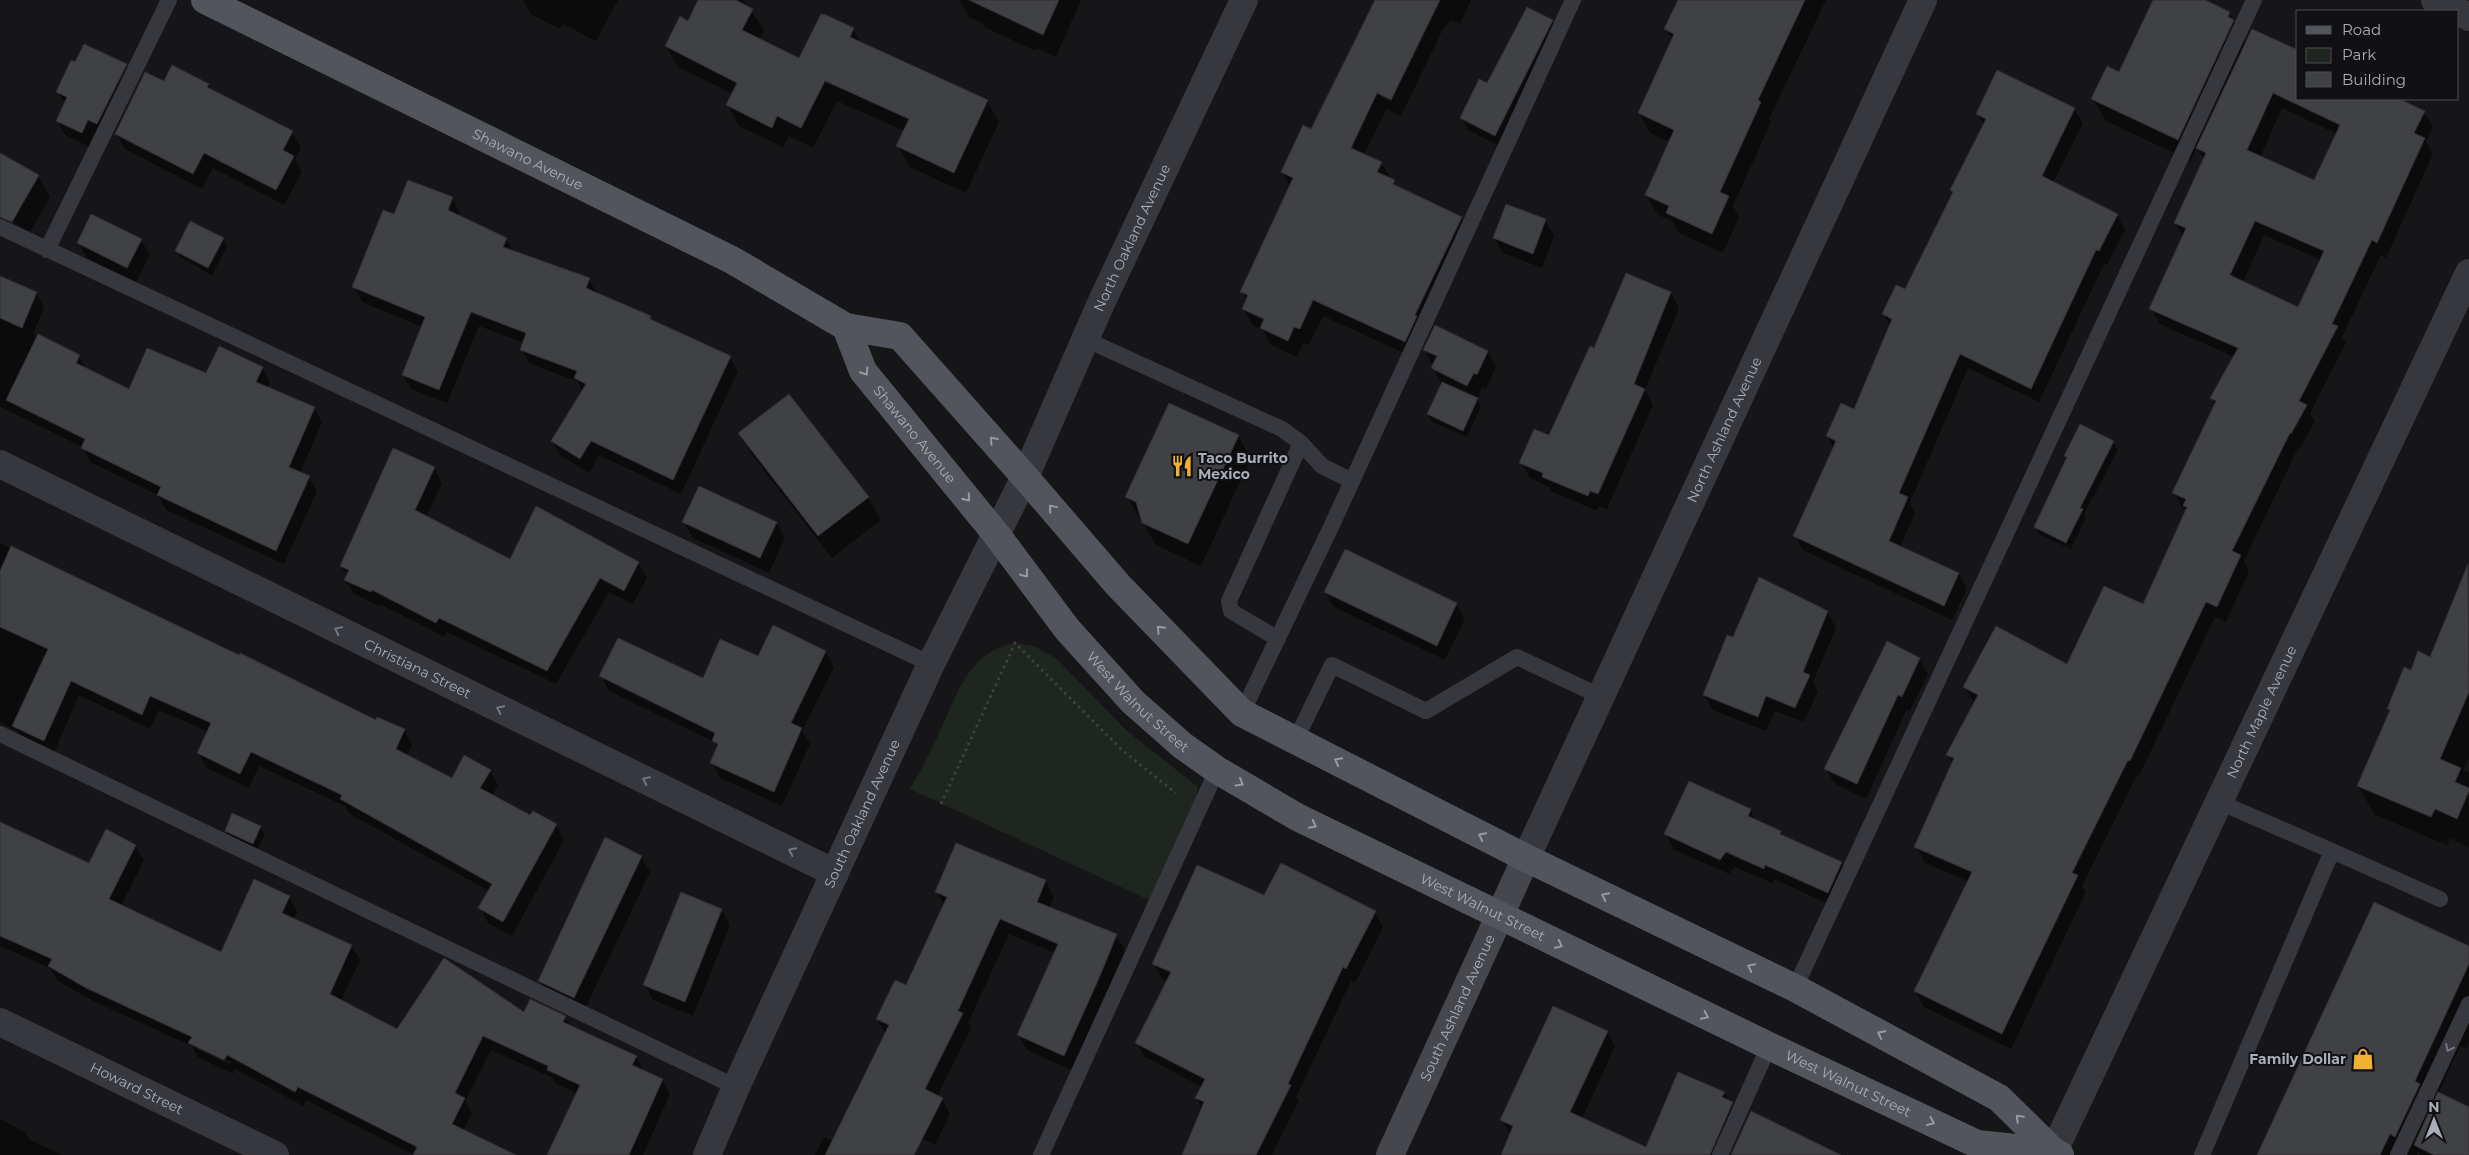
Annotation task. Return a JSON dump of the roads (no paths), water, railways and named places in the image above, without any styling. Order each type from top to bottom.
[{"type":"main road","name":"Shawano Avenue","points":[[205,0],[732,260],[846,327],[900,336],[1025,477]]},
{"type":"main road","name":"Shawano Avenue","points":[[846,327],[863,371],[996,534]]},
{"type":"main road","points":[[1025,477],[1118,585],[1242,713],[1526,858],[1795,988],[1999,1098],[2055,1154]]},
{"type":"main road","name":"West Walnut Street","points":[[996,534],[1067,629],[1133,702],[1183,746],[1216,770],[1297,817],[1769,1046],[1977,1144],[2055,1154]]},
{"type":"main road","name":"South Ashland Avenue","points":[[1390,1155],[1526,858]]},
{"type":"street","name":"North Oakland Avenue","points":[[1025,477],[1085,339],[1244,0]]},
{"type":"street","name":"North Ashland Avenue","points":[[1526,858],[1923,0]]},
{"type":"street","points":[[2435,0],[2455,10]]},
{"type":"street","name":"North Maple Avenue","points":[[2055,1154],[2469,273]]},
{"type":"street","name":"Christiana Street","points":[[0,464],[835,873]]},
{"type":"street","name":"South Oakland Avenue","points":[[707,1155],[736,1087],[931,664],[1025,477]]},
{"type":"street","name":"Howard Street","points":[[0,1022],[275,1155]]},
{"type":"lane","points":[[47,250],[169,0]]},
{"type":"lane","points":[[1242,713],[1352,481],[1573,0]]},
{"type":"lane","points":[[1795,988],[2254,0]]},
{"type":"lane","points":[[0,227],[931,664]]},
{"type":"lane","points":[[1085,339],[1282,429],[1301,443],[1322,466],[1352,481]]},
{"type":"lane","points":[[1278,639],[1231,611],[1229,601],[1301,443]]},
{"type":"lane","points":[[1296,740],[1332,665],[1426,710],[1517,657],[1602,697]]},
{"type":"lane","points":[[0,734],[736,1087]]},
{"type":"lane","points":[[1041,1155],[1216,770]]},
{"type":"lane","points":[[2220,802],[2440,898]]},
{"type":"lane","points":[[2202,1155],[2332,851]]},
{"type":"lane","points":[[2398,1155],[2469,1004]]},
{"type":"lane","points":[[1720,1155],[1769,1046]]},
{"type":"place","name":"Taco Burrito Mexico","points":[[1182,466]]},
{"type":"place","name":"Family Dollar","points":[[2363,1059]]}]
